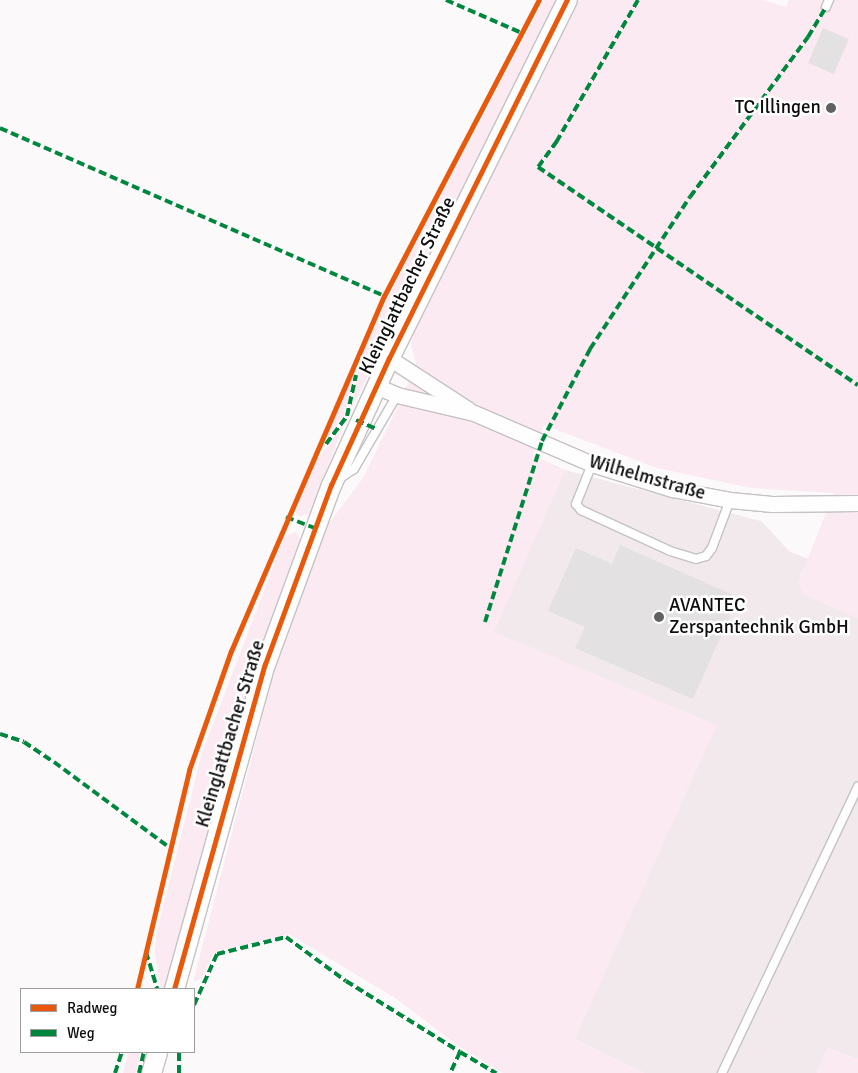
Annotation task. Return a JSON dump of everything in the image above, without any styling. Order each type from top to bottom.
[{"type":"street","name":"Kleinglattbacher Straße","points":[[174,988],[265,664],[331,485],[389,358],[568,0]]},
{"type":"street","name":"Wilhelmstraße","points":[[389,358],[474,413],[592,464],[672,490],[730,500],[772,504],[858,503]]},
{"type":"street","name":"Wilhelmstraße","points":[[376,386],[397,395],[474,413]]},
{"type":"street","points":[[152,1073],[157,1053]]},
{"type":"lane","points":[[331,485],[354,469],[397,395]]},
{"type":"lane","points":[[592,464],[576,504],[581,510],[670,551],[696,559],[706,556],[712,548],[730,500]]},
{"type":"lane","points":[[722,1073],[858,787]]},
{"type":"shaded area","points":[[544,0],[560,0],[351,409],[363,351],[400,274]]},
{"type":"shaded area","points":[[575,0],[764,0],[786,7],[789,0],[858,0],[858,618],[803,594],[798,583],[834,493],[751,488],[657,468],[544,425],[533,455],[565,470],[494,632],[717,725],[575,1039],[644,1073],[503,1073],[460,1047],[395,998],[289,934],[214,952],[202,978],[193,982],[275,668],[327,526],[363,478],[398,406],[416,363],[411,345],[416,322]]},
{"type":"shaded area","points":[[355,370],[344,415],[323,444]]},
{"type":"shaded area","points":[[345,422],[310,513],[299,517],[296,512],[317,460]]},
{"type":"shaded area","points":[[565,470],[761,521],[790,552],[809,559],[800,576],[803,594],[858,618],[858,1059],[827,1048],[817,1073],[644,1073],[575,1039],[599,984],[493,632]]},
{"type":"shaded area","points":[[296,532],[300,539],[263,650],[166,988],[161,988],[155,955],[156,935],[202,753],[285,536]]},
{"type":"shaded area","points":[[827,1048],[858,1059],[858,1073],[817,1073]]},
{"type":"shaded area","points":[[129,1053],[141,1053],[135,1073],[123,1073]]},
{"type":"building","points":[[823,28],[849,39],[834,74],[808,63]]},
{"type":"building","name":"AVANTEC Zerspantechnik GmbH","points":[[620,545],[738,597],[693,699],[575,648],[585,627],[548,611],[576,548],[612,564]]},
{"type":"marked path","points":[[446,0],[522,33]]},
{"type":"marked path","points":[[638,0],[557,141],[538,167],[858,385]]},
{"type":"marked path","points":[[485,622],[542,441],[590,349],[690,197],[808,37],[826,7]]},
{"type":"marked path","points":[[0,128],[384,296]]},
{"type":"marked path","points":[[326,444],[347,416],[356,375]]},
{"type":"marked path","points":[[356,420],[376,429]]},
{"type":"marked path","points":[[286,517],[314,528]]},
{"type":"marked path","points":[[0,734],[24,742],[54,762],[169,847]]},
{"type":"marked path","points":[[195,1003],[217,954],[286,937],[346,981],[460,1052],[450,1073]]},
{"type":"marked path","points":[[146,952],[157,988]]},
{"type":"marked path","points":[[460,1052],[496,1073]]},
{"type":"marked path","points":[[115,1073],[122,1053]]},
{"type":"marked path","points":[[139,1073],[144,1053]]},
{"type":"marked path","points":[[179,1053],[179,1073]]},
{"type":"cycle path","points":[[137,988],[189,770],[231,651],[384,296],[539,0]]},
{"type":"cycle path","points":[[174,988],[265,664],[331,485],[389,358],[567,0]]},
{"type":"place","name":"TC Illingen","points":[[831,108]]},
{"type":"place","name":"AVANTEC Zerspantechnik GmbH","points":[[659,617]]}]
